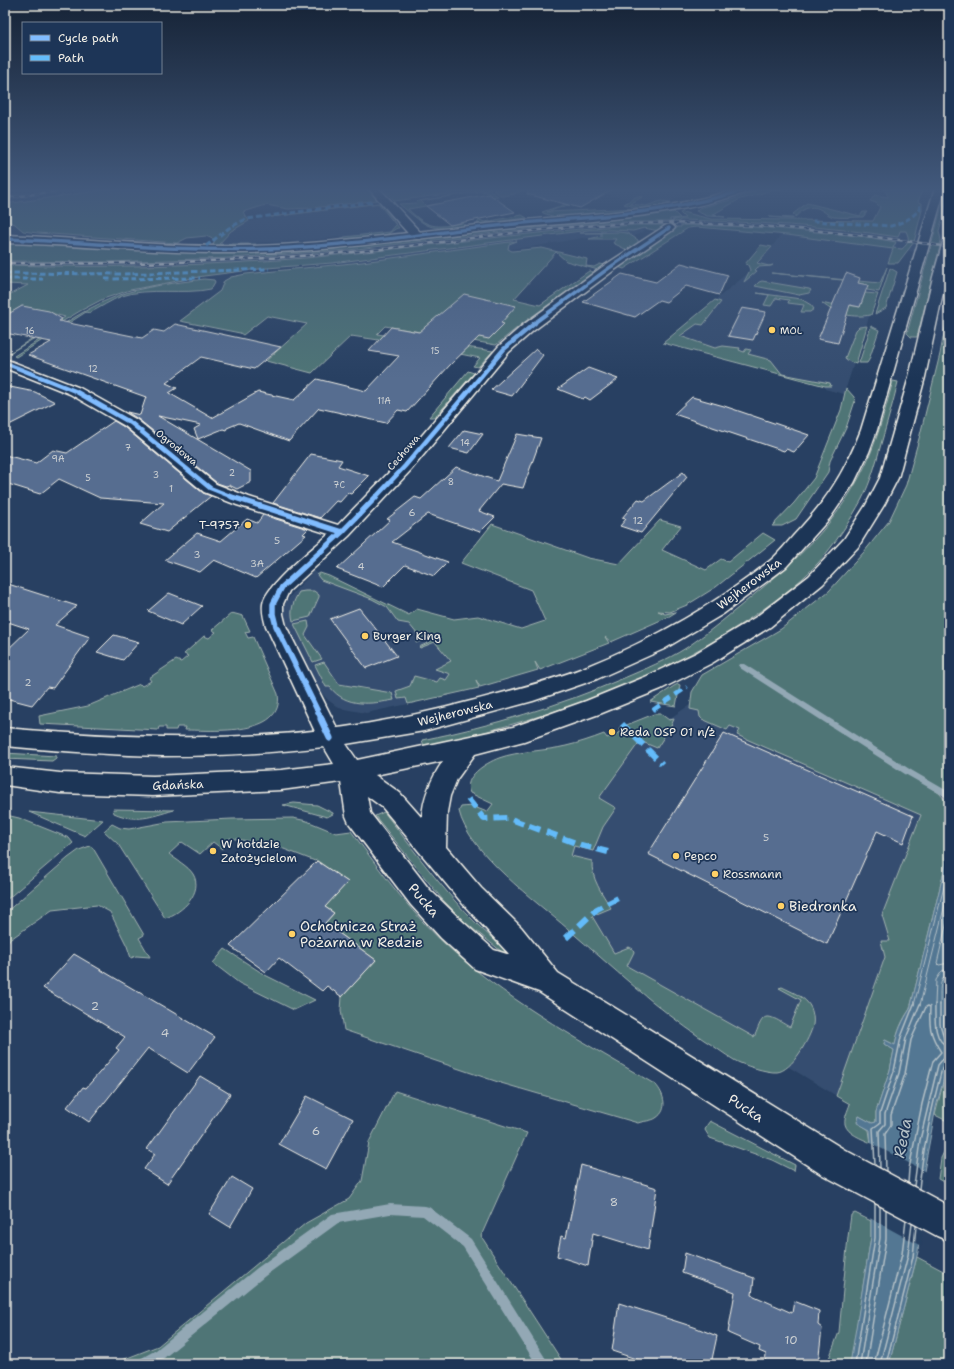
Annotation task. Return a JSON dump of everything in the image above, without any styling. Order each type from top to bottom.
[{"type":"main road","name":"Cechowa","points":[[330,738],[276,626],[273,614],[274,598],[282,587],[342,532],[405,466],[504,349],[528,328],[633,252]]},
{"type":"main road","name":"Wejherowska","points":[[330,738],[424,722],[533,693],[589,674],[657,644],[716,609],[779,562],[824,514],[845,483],[861,452],[876,409],[921,252]]},
{"type":"main road","points":[[351,771],[467,747],[516,735],[653,683],[695,663],[762,622],[816,580],[851,543],[875,505],[889,478],[917,377],[939,277],[946,252]]},
{"type":"main road","name":"Ogrodowa","points":[[5,363],[75,391],[131,423],[210,488],[243,502],[342,532]]},
{"type":"main road","points":[[5,737],[70,743],[163,747],[267,744],[330,738]]},
{"type":"main road","name":"Pucka","points":[[330,738],[351,771],[391,800],[472,896],[511,936],[548,982]]},
{"type":"main road","points":[[433,851],[436,804],[440,790],[450,769],[467,747]]},
{"type":"main road","name":"Pucka","points":[[351,771],[358,816],[420,897],[450,929],[485,960],[548,982],[796,1140],[945,1222]]},
{"type":"main road","name":"Gdańska","points":[[5,776],[60,783],[153,786],[281,780],[351,771]]},
{"type":"shaded area","name":"MOL","points":[[5,252],[258,256],[317,252],[480,252],[384,261],[5,278]]},
{"type":"shaded area","name":"MOL","points":[[768,252],[892,252],[880,283],[844,394],[825,389],[825,386],[663,343],[752,270]]},
{"type":"shaded area","name":"MOL","points":[[916,252],[949,252],[949,256]]},
{"type":"shaded area","points":[[314,571],[320,575],[329,576],[444,632],[490,668],[406,698],[408,704],[366,713],[339,708],[328,700],[320,691],[286,624],[283,614],[286,602]]},
{"type":"shaded area","points":[[705,695],[948,812],[850,1104],[614,961],[515,798],[628,746]]},
{"type":"green space","points":[[5,252],[320,252],[230,258],[108,262],[5,261]]},
{"type":"green space","points":[[367,252],[419,252],[332,263],[267,268],[204,276],[130,290],[103,299],[80,311],[8,354],[65,317],[22,306],[12,312],[5,312],[5,297],[28,285],[5,284],[5,265],[156,266],[268,261]]},
{"type":"green space","points":[[437,252],[558,252],[587,259],[586,266],[594,267],[600,264],[605,265],[598,270],[566,261],[556,252],[514,299],[540,305],[589,271],[594,272],[523,323],[496,345],[385,326],[377,334],[493,351],[478,367],[473,366],[480,358],[381,338],[379,340],[351,336],[312,373],[266,361],[307,324],[267,316],[243,335],[240,333],[180,321],[220,291],[224,281],[231,277],[246,274],[362,262]]},
{"type":"green space","points":[[639,252],[651,252],[624,269],[618,267]]},
{"type":"green space","points":[[755,252],[767,252],[757,263],[769,266],[773,265],[771,266],[758,267],[755,270],[757,271],[744,282],[750,270],[748,265],[745,264]]},
{"type":"green space","points":[[892,252],[906,252],[898,263],[888,263]]},
{"type":"green space","points":[[929,252],[939,252],[917,337],[911,337],[907,333]]},
{"type":"green space","points":[[887,267],[879,292],[867,290],[868,285],[842,280],[771,273],[880,283]]},
{"type":"green space","points":[[890,268],[897,272],[886,308],[875,314]]},
{"type":"green space","points":[[204,279],[214,280],[215,282],[211,289],[200,291],[154,291],[132,293],[122,296],[89,313],[86,312],[16,357],[14,356],[90,308],[117,296],[149,287]]},
{"type":"green space","points":[[762,281],[811,290],[809,293],[799,295],[755,286]]},
{"type":"green space","points":[[757,293],[801,299],[811,305],[814,309],[810,312],[801,312],[804,305],[788,303],[789,300],[776,298],[771,306],[764,305],[769,295]]},
{"type":"green space","points":[[865,293],[878,294],[871,315],[845,315],[827,307],[822,303],[830,305],[834,303],[860,307]]},
{"type":"green space","points":[[715,300],[721,302],[703,325],[697,324],[680,336],[715,348],[723,346],[740,348],[739,350],[744,352],[746,349],[751,350],[748,354],[771,360],[782,374],[830,383],[831,386],[825,386],[663,343]]},
{"type":"green space","points":[[949,307],[949,791],[938,789],[743,665],[741,666],[939,793],[949,804],[949,841],[945,867],[910,1009],[900,1026],[895,1045],[885,1040],[884,1044],[894,1050],[890,1070],[876,1112],[876,1122],[872,1123],[859,1116],[857,1122],[869,1130],[871,1143],[856,1136],[846,1128],[845,1119],[850,1104],[836,1096],[885,957],[881,941],[890,941],[882,915],[921,815],[737,735],[740,730],[730,726],[727,730],[702,719],[699,711],[690,709],[692,692],[702,675],[781,629],[829,591],[889,521],[906,485],[940,354]]},
{"type":"green space","points":[[867,326],[856,364],[850,362],[845,358],[856,330],[859,327]]},
{"type":"green space","points":[[871,326],[879,330],[869,360],[867,363],[859,363]]},
{"type":"green space","points":[[468,371],[474,373],[435,417],[429,417]]},
{"type":"green space","points":[[893,381],[898,382],[894,398],[873,472],[862,499],[842,532],[824,556],[802,579],[784,594],[746,621],[709,644],[671,664],[631,682],[550,713],[424,746],[422,740],[499,722],[575,698],[648,668],[686,648],[713,628],[787,567],[827,526],[850,494],[866,465],[879,430]]},
{"type":"green space","points":[[846,388],[854,397],[855,401],[846,428],[830,461],[828,472],[796,519],[782,526],[772,526],[794,503],[814,478],[841,410]]},
{"type":"green space","points":[[660,520],[681,526],[662,550],[706,570],[721,559],[728,562],[763,533],[775,540],[716,587],[687,605],[670,612],[658,611],[665,614],[676,612],[668,617],[611,642],[605,637],[609,643],[540,670],[535,662],[538,670],[480,687],[476,680],[479,688],[408,704],[406,698],[398,699],[396,691],[410,686],[414,676],[437,682],[440,678],[446,680],[450,674],[435,669],[451,661],[435,642],[420,648],[419,647],[430,642],[436,637],[427,633],[420,641],[416,643],[418,635],[409,624],[398,622],[387,607],[372,599],[321,580],[317,575],[320,573],[329,576],[409,615],[417,609],[454,619],[478,616],[521,629],[545,621],[531,590],[461,563],[492,524],[588,558],[619,564]]},
{"type":"green space","points":[[314,591],[319,595],[319,597],[310,617],[293,621],[292,610],[294,603],[299,592]]},
{"type":"green space","points":[[232,613],[243,616],[250,631],[245,632],[248,638],[253,637],[278,694],[277,708],[270,718],[259,724],[228,730],[185,730],[186,727],[177,727],[176,730],[166,730],[166,727],[159,727],[158,730],[40,724],[39,716],[88,706],[140,684],[142,686],[151,681],[149,678],[176,660],[181,662],[188,656],[184,654],[204,636],[209,638],[216,632],[212,630]]},
{"type":"green space","points":[[308,621],[309,627],[305,635],[322,659],[313,662],[294,624]]},
{"type":"green space","points":[[324,662],[339,684],[392,693],[394,700],[377,703],[359,703],[336,694],[330,687],[326,687],[315,665]]},
{"type":"green space","points":[[678,684],[680,685],[676,706],[650,702],[674,686]]},
{"type":"green space","points":[[654,714],[661,714],[669,720],[674,719],[671,726],[657,748],[640,741],[599,798],[616,808],[603,827],[593,851],[574,846],[571,856],[592,861],[595,880],[611,908],[592,916],[614,953],[629,947],[633,949],[634,952],[627,966],[754,1037],[760,1023],[766,1017],[773,1018],[790,1027],[801,1000],[779,988],[782,987],[806,1001],[811,1008],[813,1016],[811,1031],[800,1053],[789,1066],[783,1070],[773,1072],[762,1070],[734,1060],[686,1027],[651,1000],[505,875],[475,843],[465,827],[459,811],[461,807],[472,806],[487,812],[493,804],[470,793],[468,787],[472,776],[482,767],[494,760],[515,754],[566,746],[604,734],[607,738],[621,732],[619,728]]},
{"type":"green space","points":[[5,753],[56,756],[56,758],[52,761],[5,759]]},
{"type":"green space","points":[[294,803],[317,805],[333,814],[327,817],[283,805]]},
{"type":"green space","points":[[5,808],[9,809],[6,815],[19,818],[69,838],[73,843],[5,901]]},
{"type":"green space","points":[[113,809],[174,810],[151,817],[130,818],[114,813]]},
{"type":"green space","points":[[29,812],[103,820],[85,836]]},
{"type":"green space","points":[[384,812],[457,903],[473,920],[509,952],[506,955],[467,924],[442,899],[375,816]]},
{"type":"green space","points":[[293,818],[307,821],[336,833],[351,831],[400,895],[426,925],[455,953],[502,990],[552,1024],[656,1085],[663,1097],[664,1102],[663,1111],[660,1115],[654,1119],[638,1123],[501,1083],[344,1030],[341,1010],[342,997],[376,960],[325,923],[334,913],[324,906],[348,882],[316,860],[315,861],[276,846],[230,838],[222,849],[213,842],[200,854],[182,842],[169,854],[191,871],[196,881],[196,888],[190,901],[184,907],[178,912],[165,918],[118,844],[104,831],[112,824],[120,828],[129,829],[167,822]]},
{"type":"green space","points":[[90,846],[93,848],[144,935],[139,938],[150,957],[136,956],[131,958],[127,946],[110,912],[97,905],[52,910],[5,943],[5,913],[68,858],[79,850]]},
{"type":"green space","points":[[225,949],[265,975],[315,1000],[294,1010],[239,983],[213,963]]},
{"type":"green space","points":[[949,975],[949,1044],[944,1024],[945,981]]},
{"type":"green space","points":[[949,1060],[949,1122],[935,1115]]},
{"type":"green space","points":[[395,1091],[527,1133],[481,1236],[564,1364],[112,1364],[158,1346],[306,1223],[349,1199],[362,1181],[369,1142]]},
{"type":"green space","points":[[710,1121],[795,1165],[794,1171],[772,1160],[710,1138],[705,1130]]},
{"type":"green space","points":[[949,1131],[949,1185],[938,1179],[941,1158],[946,1148]]},
{"type":"green space","points":[[855,1213],[871,1221],[871,1237],[851,1361],[850,1364],[827,1364],[839,1332],[848,1237],[851,1215]]},
{"type":"green space","points":[[917,1257],[949,1274],[949,1364],[889,1364]]},
{"type":"water","name":"Reda","points":[[949,841],[949,975],[945,981],[944,1024],[949,1044],[949,1060],[936,1107],[924,1171],[918,1252],[889,1364],[850,1364],[871,1237],[870,1130],[857,1123],[859,1116],[872,1123],[876,1122],[876,1112],[890,1070],[894,1050],[884,1044],[885,1040],[895,1045],[897,1035],[910,1009],[945,867]]},
{"type":"pier","points":[[869,1142],[926,1172],[921,1246],[868,1217]]},
{"type":"building","points":[[681,263],[728,275],[719,295],[686,286],[666,302],[659,300],[635,317],[583,302],[622,274],[656,282]]},
{"type":"building","points":[[846,273],[860,278],[858,283],[868,285],[860,307],[850,305],[838,343],[818,339]]},
{"type":"building","points":[[464,294],[516,306],[501,323],[504,324],[489,339],[479,337],[450,365],[407,412],[398,410],[386,423],[319,408],[289,441],[239,423],[227,428],[226,430],[223,429],[198,439],[194,429],[201,425],[158,416],[251,471],[251,482],[237,489],[229,485],[226,486],[217,483],[138,419],[127,412],[140,415],[146,397],[28,355],[51,342],[5,333],[5,316],[22,306],[49,311],[62,319],[59,321],[142,338],[154,330],[164,332],[175,324],[281,347],[254,369],[201,357],[166,383],[177,388],[169,393],[212,418],[258,392],[294,400],[317,379],[366,391],[399,356],[369,351],[391,327],[419,332]]},
{"type":"building","points":[[742,308],[766,312],[753,340],[728,336]]},
{"type":"building","points":[[536,349],[543,355],[512,396],[491,390]]},
{"type":"building","points":[[588,368],[618,379],[590,400],[585,397],[583,399],[558,389]]},
{"type":"building","points":[[5,386],[35,392],[55,402],[5,427]]},
{"type":"building","points":[[692,397],[724,406],[809,435],[794,452],[786,449],[784,451],[674,414]]},
{"type":"building","points":[[114,421],[124,427],[203,493],[211,496],[167,532],[140,524],[164,503],[100,498],[59,479],[40,494],[5,483],[5,455],[36,463],[53,450],[67,453]]},
{"type":"building","points":[[464,430],[483,434],[469,453],[449,448]]},
{"type":"building","points":[[517,434],[541,438],[523,488],[501,484],[479,511],[495,517],[480,532],[428,514],[392,542],[448,562],[434,576],[405,565],[383,587],[337,569],[390,520],[387,519],[415,497],[421,499],[456,467],[497,481]]},
{"type":"building","points":[[311,454],[342,460],[338,466],[369,476],[351,494],[348,493],[340,502],[336,501],[320,518],[273,503]]},
{"type":"building","points":[[683,472],[687,477],[641,533],[620,526],[626,519],[622,518],[638,499],[644,501]]},
{"type":"building","points":[[263,515],[308,529],[303,534],[306,535],[256,578],[214,560],[200,572],[165,560],[197,533],[221,541],[247,519],[257,523]]},
{"type":"building","points":[[5,583],[77,606],[55,625],[90,637],[53,688],[47,687],[32,705],[5,698],[5,652],[29,629],[5,621]]},
{"type":"building","points":[[169,593],[202,606],[181,625],[148,611]]},
{"type":"building","name":"Burger King","points":[[359,608],[397,656],[366,668],[330,619]]},
{"type":"building","points":[[114,635],[139,642],[123,660],[97,652]]},
{"type":"building","points":[[724,733],[913,816],[903,843],[877,831],[827,944],[648,854]]},
{"type":"building","name":"Ochotnicza Straż Pożarna w Redzie","points":[[317,861],[348,882],[325,907],[334,913],[325,923],[376,960],[342,997],[327,986],[322,991],[279,958],[266,972],[230,946]]},
{"type":"building","points":[[74,954],[215,1037],[188,1073],[148,1048],[89,1122],[67,1107],[83,1087],[86,1088],[119,1050],[116,1048],[125,1037],[43,988]]},
{"type":"building","points":[[200,1076],[230,1094],[167,1184],[144,1169],[155,1154],[147,1149]]},
{"type":"building","points":[[307,1096],[353,1119],[326,1169],[279,1144]]},
{"type":"building","points":[[581,1165],[657,1188],[648,1250],[593,1233],[588,1266],[557,1256],[561,1236],[566,1238]]},
{"type":"building","points":[[232,1177],[252,1189],[230,1227],[209,1214]]},
{"type":"building","points":[[685,1253],[754,1278],[752,1295],[792,1313],[794,1301],[819,1311],[818,1325],[822,1328],[818,1364],[765,1364],[766,1354],[759,1351],[760,1347],[728,1333],[735,1292],[682,1273]]},
{"type":"building","points":[[619,1303],[717,1336],[711,1364],[651,1364],[612,1351]]},
{"type":"waterway","points":[[742,666],[908,772],[949,796]]},
{"type":"waterway","points":[[142,1364],[160,1354],[261,1272],[336,1218],[390,1209],[425,1211],[467,1243],[543,1364]]},
{"type":"railway","points":[[5,263],[94,264],[184,262],[273,258],[352,252]]},
{"type":"marked path","points":[[5,273],[122,274],[269,269]]},
{"type":"marked path","points":[[105,279],[200,278]]},
{"type":"marked path","points":[[5,279],[43,279]]},
{"type":"marked path","points":[[653,710],[687,687]]},
{"type":"marked path","points":[[622,724],[662,764]]},
{"type":"marked path","points":[[468,799],[484,819],[508,818],[581,845],[608,852]]},
{"type":"marked path","points":[[566,938],[597,909],[622,896]]},
{"type":"cycle path","points":[[330,738],[276,626],[273,614],[273,604],[275,598],[282,587],[342,532],[405,466],[504,349],[528,328],[633,252]]},
{"type":"cycle path","points":[[5,363],[75,391],[117,414],[131,423],[210,488],[243,501],[342,532]]},
{"type":"place","name":"MOL","points":[[772,330]]},
{"type":"place","name":"T-9757","points":[[248,525]]},
{"type":"place","name":"Burger King","points":[[365,636]]},
{"type":"place","name":"Reda OSP 01 n/ż","points":[[612,732]]},
{"type":"place","name":"W hołdzie Założycielom","points":[[213,851]]},
{"type":"place","name":"Pepco","points":[[676,856]]},
{"type":"place","name":"Rossmann","points":[[715,874]]},
{"type":"place","name":"Biedronka","points":[[781,906]]},
{"type":"place","name":"Ochotnicza Straż Pożarna w Redzie","points":[[292,934]]}]
